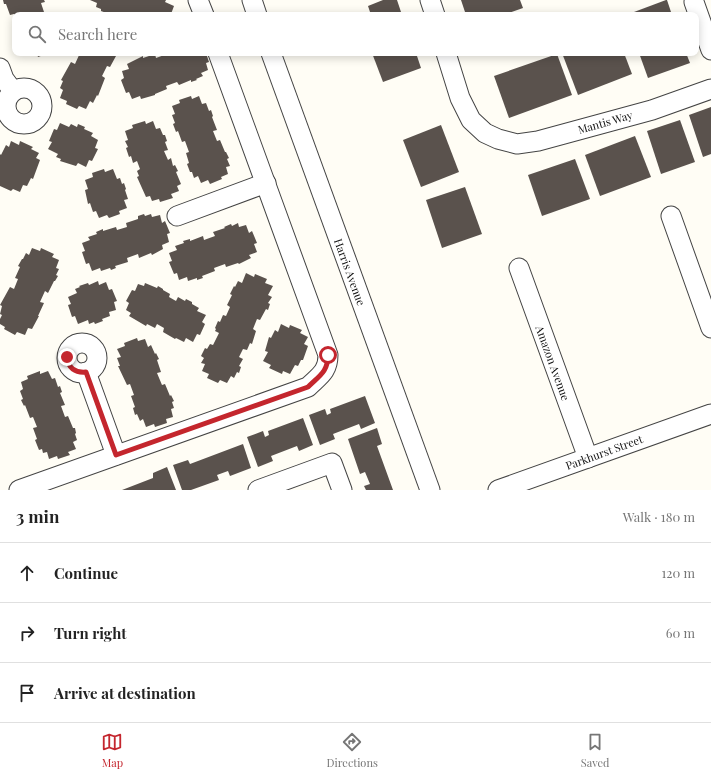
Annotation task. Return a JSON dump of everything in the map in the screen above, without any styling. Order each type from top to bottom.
[{"type":"street","points":[[198,0],[203,12]]},
{"type":"street","points":[[252,0],[256,12]]},
{"type":"street","points":[[430,0],[433,12]]},
{"type":"street","points":[[694,2],[698,12]]},
{"type":"street","points":[[699,16],[711,50]]},
{"type":"street","points":[[18,490],[308,387],[325,371],[328,362],[328,355],[219,56]]},
{"type":"street","name":"Harris Avenue","points":[[272,56],[430,490]]},
{"type":"street","name":"Mantis Way","points":[[447,56],[460,98],[471,120],[485,133],[498,139],[517,144],[538,141],[652,110],[711,89]]},
{"type":"street","points":[[0,68],[4,79],[13,92]]},
{"type":"street","points":[[177,216],[266,184]]},
{"type":"street","points":[[671,216],[711,328]]},
{"type":"street","name":"Amazon Avenue","points":[[519,268],[588,458]]},
{"type":"street","points":[[86,372],[116,455]]},
{"type":"street","name":"Parkhurst Street","points":[[498,490],[711,414]]},
{"type":"street","points":[[258,490],[332,463],[342,490]]},
{"type":"building","points":[[3,0],[44,0],[45,2],[41,3],[44,12],[12,12],[12,14],[10,15],[6,4],[4,4]]},
{"type":"building","points":[[90,0],[166,0],[165,2],[174,6],[172,12],[104,12],[96,7],[97,3]]},
{"type":"building","points":[[383,0],[397,0],[401,12],[370,12],[368,6]]},
{"type":"building","points":[[461,0],[520,0],[523,8],[512,12],[465,12]]},
{"type":"building","points":[[666,0],[671,12],[634,12]]},
{"type":"building","points":[[79,56],[116,56],[110,67],[107,66],[102,76],[105,78],[98,96],[97,95],[93,103],[90,101],[86,109],[79,106],[77,109],[66,104],[67,101],[60,98],[63,90],[60,88],[63,81],[61,80],[71,62],[75,64]]},
{"type":"building","points":[[143,56],[143,58],[156,56],[156,58],[162,56],[207,56],[209,62],[206,63],[208,70],[201,73],[203,76],[196,79],[197,80],[191,82],[191,80],[179,85],[177,82],[166,86],[167,89],[155,95],[141,99],[140,96],[132,99],[129,92],[126,93],[121,80],[124,78],[122,71],[129,69],[127,64]]},
{"type":"building","points":[[373,56],[417,56],[421,68],[383,82]]},
{"type":"building","points":[[551,56],[558,56],[572,95],[509,118],[494,76]]},
{"type":"building","points":[[563,56],[625,56],[632,74],[578,95]]},
{"type":"building","points":[[640,56],[687,56],[690,63],[648,78]]},
{"type":"building","points":[[191,96],[192,99],[199,96],[202,104],[206,103],[209,111],[211,110],[217,130],[213,131],[217,141],[220,140],[229,158],[227,159],[230,166],[226,167],[228,174],[221,177],[222,179],[210,184],[208,180],[201,183],[198,176],[194,178],[192,172],[190,172],[187,164],[189,163],[186,153],[189,152],[185,141],[182,142],[178,131],[176,132],[173,124],[175,123],[172,115],[175,114],[172,106],[180,103],[179,100]]},
{"type":"building","points":[[711,107],[711,154],[703,157],[689,115]]},
{"type":"building","points":[[680,120],[695,162],[661,174],[647,131]]},
{"type":"building","points":[[145,121],[146,124],[153,121],[156,129],[160,128],[163,135],[165,135],[167,141],[165,142],[168,150],[164,151],[168,160],[171,158],[173,166],[175,165],[181,184],[177,186],[179,191],[171,194],[173,198],[160,202],[159,199],[152,201],[150,196],[146,197],[137,177],[139,176],[137,171],[140,169],[137,161],[133,163],[126,148],[128,147],[125,141],[128,140],[125,131],[133,128],[132,125]]},
{"type":"building","points":[[60,123],[69,127],[71,124],[77,127],[78,124],[85,127],[84,129],[93,133],[91,136],[98,140],[95,148],[98,149],[92,161],[89,160],[86,167],[78,163],[76,166],[60,161],[61,159],[56,157],[58,154],[48,149],[52,142],[49,141],[54,129],[57,130]]},
{"type":"building","points":[[441,125],[459,172],[421,187],[403,140]]},
{"type":"building","points":[[635,136],[651,177],[600,196],[585,155]]},
{"type":"building","points":[[11,141],[19,145],[20,141],[33,147],[31,149],[39,153],[36,158],[40,160],[33,179],[31,178],[27,186],[23,185],[20,192],[13,189],[11,191],[0,186],[0,154],[1,155],[6,145],[9,147]]},
{"type":"building","points":[[575,159],[590,199],[542,216],[528,175]]},
{"type":"building","points":[[104,169],[105,172],[113,169],[117,179],[120,178],[122,184],[124,183],[128,199],[124,200],[127,208],[119,211],[120,214],[109,218],[107,215],[99,218],[96,211],[93,212],[90,203],[88,204],[85,190],[88,189],[85,180],[93,177],[92,173]]},
{"type":"building","points":[[465,187],[482,234],[442,248],[426,200]]},
{"type":"building","points":[[144,214],[145,216],[151,214],[152,217],[160,215],[162,223],[165,221],[170,233],[167,234],[169,242],[162,245],[163,249],[152,255],[151,253],[139,258],[138,254],[127,258],[128,262],[115,266],[116,268],[111,270],[110,268],[101,271],[100,268],[92,271],[89,263],[86,264],[82,252],[85,251],[82,243],[90,240],[88,237],[97,234],[96,232],[103,229],[103,231],[116,227],[117,230],[127,227],[126,223],[138,219],[138,216]]},
{"type":"building","points":[[238,223],[239,227],[246,225],[249,233],[252,231],[257,243],[254,244],[257,252],[249,255],[251,258],[239,264],[226,267],[225,264],[214,268],[215,271],[202,276],[203,278],[197,280],[197,278],[188,281],[187,277],[179,280],[177,273],[174,274],[169,262],[172,261],[169,253],[177,250],[175,246],[190,239],[190,241],[203,236],[204,240],[215,236],[213,232],[225,228],[224,227],[231,224],[232,226]]},
{"type":"building","points":[[32,248],[40,251],[41,248],[54,254],[52,257],[59,260],[56,268],[59,269],[56,275],[58,276],[48,293],[45,291],[40,302],[44,303],[32,329],[28,328],[25,335],[17,332],[15,335],[4,329],[5,327],[0,324],[2,306],[0,305],[10,287],[14,289],[18,279],[15,278],[20,267],[18,266],[26,253],[29,255]]},
{"type":"building","points":[[246,273],[254,277],[255,274],[267,279],[265,283],[273,286],[268,295],[272,297],[268,303],[270,304],[268,310],[266,309],[260,320],[257,319],[253,329],[256,331],[252,344],[250,343],[247,350],[243,349],[239,357],[243,359],[239,366],[241,367],[239,373],[237,372],[234,378],[231,376],[227,383],[220,380],[218,383],[207,378],[209,374],[202,371],[205,364],[201,363],[204,358],[201,356],[205,348],[207,349],[210,344],[213,345],[219,333],[215,331],[218,321],[220,322],[223,315],[226,316],[230,307],[227,305],[232,295],[230,294],[238,281],[242,283]]},
{"type":"building","points":[[98,281],[99,285],[106,282],[109,290],[112,289],[117,301],[114,302],[116,310],[109,312],[110,316],[95,324],[94,322],[89,324],[88,320],[78,324],[75,316],[72,317],[68,305],[71,304],[68,297],[77,293],[75,289],[80,287],[79,286],[88,283],[89,285]]},
{"type":"building","points":[[145,283],[157,288],[158,286],[170,294],[169,297],[176,301],[178,297],[185,301],[186,299],[192,302],[192,304],[199,308],[197,311],[206,315],[202,322],[205,324],[200,335],[197,334],[193,342],[186,338],[184,342],[176,338],[175,339],[163,332],[164,328],[157,324],[155,328],[147,324],[146,326],[129,316],[131,313],[126,310],[129,303],[126,301],[132,290],[135,291],[138,284],[144,286]]},
{"type":"building","points":[[281,324],[289,328],[290,325],[302,330],[300,333],[308,337],[304,344],[308,346],[303,360],[301,360],[298,366],[295,365],[290,374],[283,371],[282,374],[269,368],[271,365],[263,361],[268,352],[265,351],[269,337],[271,338],[275,330],[278,332]]},
{"type":"building","points":[[137,338],[138,341],[145,339],[148,347],[151,345],[155,354],[156,353],[159,359],[157,360],[161,372],[157,373],[162,385],[165,384],[174,401],[172,402],[174,408],[171,409],[173,417],[166,419],[167,423],[155,427],[154,424],[146,427],[143,419],[140,421],[137,414],[135,415],[133,408],[135,407],[131,396],[134,395],[130,384],[127,385],[118,366],[120,366],[117,358],[121,357],[117,349],[125,346],[124,343]]},
{"type":"building","points":[[40,371],[40,374],[48,371],[52,379],[55,378],[58,387],[60,386],[62,392],[60,393],[65,405],[61,406],[65,417],[68,416],[73,428],[75,428],[77,440],[73,442],[76,449],[68,452],[70,455],[58,459],[57,456],[49,459],[47,452],[43,453],[42,449],[39,450],[35,440],[37,439],[33,428],[37,427],[33,417],[30,418],[25,405],[24,406],[21,400],[23,399],[20,391],[23,389],[21,382],[28,379],[27,376]]},
{"type":"building","points":[[365,396],[375,423],[361,429],[359,424],[333,434],[335,439],[320,445],[309,415],[325,409],[327,415],[331,413],[330,409]]},
{"type":"building","points":[[303,418],[313,445],[299,451],[297,446],[271,456],[273,461],[258,467],[247,437],[263,431],[265,437],[269,435],[268,431]]},
{"type":"building","points":[[377,428],[382,444],[377,446],[393,490],[366,490],[364,486],[370,484],[365,472],[360,474],[348,439]]},
{"type":"building","points":[[243,444],[251,468],[230,476],[228,471],[217,475],[219,480],[191,490],[182,490],[173,465],[188,460],[190,464]]},
{"type":"building","points":[[167,467],[176,490],[122,490],[153,478],[153,473]]},
{"type":"route","points":[[67,357],[68,362],[75,371],[86,372],[116,455],[308,387],[325,371],[328,362],[328,355]]}]
